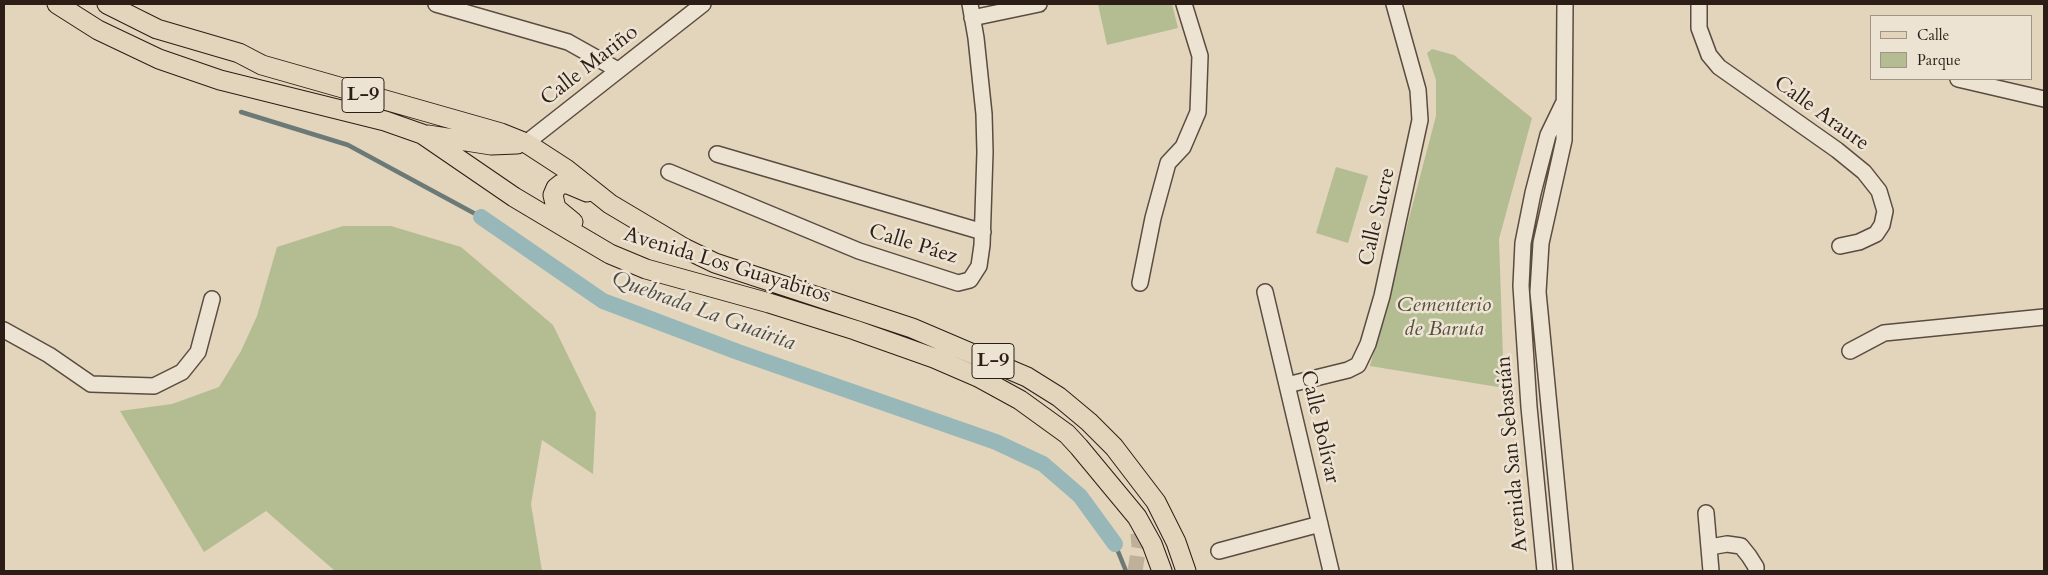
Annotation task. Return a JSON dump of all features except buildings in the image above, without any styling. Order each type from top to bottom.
[{"type":"main road","name":"Avenida Los Guayabitos","points":[[57,4],[98,30],[159,59],[220,80],[385,121],[422,134],[570,231],[610,254],[668,275],[769,302],[907,348],[978,377],[1020,400],[1067,434],[1114,487],[1145,530],[1162,571]]},
{"type":"main road","name":"Avenida Los Guayabitos","points":[[107,4],[157,29],[239,53],[262,66],[500,133],[526,143],[566,169],[610,204],[684,248],[715,263],[912,328],[999,363],[1059,397],[1089,422],[1134,472],[1156,502],[1176,542],[1186,571]]},
{"type":"main road","points":[[422,134],[492,145],[526,143]]},
{"type":"main road","name":"L-9","points":[[610,204],[568,184],[561,184],[556,188],[553,195],[556,208],[580,227],[608,244],[668,275]]},
{"type":"street","points":[[436,4],[568,42],[618,70]]},
{"type":"street","name":"Calle Mariño","points":[[526,143],[703,4]]},
{"type":"street","points":[[971,11],[1038,4]]},
{"type":"street","points":[[1140,283],[1153,218],[1168,163],[1184,147],[1198,112],[1200,56],[1184,4]]},
{"type":"street","name":"Calle Sucre","points":[[1287,385],[1358,365],[1368,344],[1382,296],[1420,120],[1418,90],[1394,4]]},
{"type":"street","name":"Avenida San Sebastián","points":[[1565,4],[1564,140],[1541,243],[1538,277],[1565,571]]},
{"type":"street","name":"Calle Araure","points":[[1699,4],[1697,16],[1699,28],[1709,55],[1719,67],[1837,150],[1864,172],[1879,191],[1886,211],[1882,225],[1876,234],[1840,246]]},
{"type":"street","name":"Calle Páez","points":[[669,172],[859,251],[958,283],[970,280],[979,266],[985,152],[984,114],[971,11]]},
{"type":"street","points":[[1963,80],[2044,98]]},
{"type":"street","name":"Avenida San Sebastián","points":[[1546,571],[1529,407],[1521,286],[1523,243],[1533,193],[1548,135],[1565,101]]},
{"type":"street","points":[[717,154],[982,232]]},
{"type":"street","name":"Calle Bolívar","points":[[1265,292],[1331,571]]},
{"type":"street","points":[[4,330],[49,355],[91,384],[154,386],[182,372],[198,352],[212,299]]},
{"type":"street","points":[[1850,351],[1884,333],[2044,317]]},
{"type":"street","points":[[1706,514],[1711,571]]},
{"type":"street","points":[[1219,551],[1320,524]]},
{"type":"street","points":[[1541,530],[1560,529]]},
{"type":"street","points":[[1710,547],[1727,544],[1740,546],[1749,556],[1756,567],[1756,571]]},
{"type":"green space","points":[[1098,4],[1172,4],[1178,28],[1107,45]]},
{"type":"green space","name":"Cementerio de Baruta","points":[[1432,49],[1454,55],[1532,118],[1499,239],[1504,388],[1370,366],[1436,116],[1436,80],[1427,53]]},
{"type":"green space","points":[[1336,167],[1368,176],[1348,243],[1316,233]]},
{"type":"green space","points":[[343,226],[391,226],[461,247],[553,325],[596,413],[593,474],[542,440],[531,504],[542,571],[335,571],[266,511],[204,552],[120,411],[172,404],[219,387],[241,351],[257,316],[277,247]]},
{"type":"waterway","name":"Quebrada La Guairita","points":[[241,112],[348,145],[481,217]]},
{"type":"waterway","name":"Quebrada La Guairita","points":[[481,217],[603,301],[738,352],[996,442],[1043,464],[1080,496],[1115,544]]},
{"type":"waterway","name":"Quebrada La Guairita","points":[[1115,544],[1126,571]]},
{"type":"tunnel","points":[[1135,571],[1139,546],[1137,521]]}]
